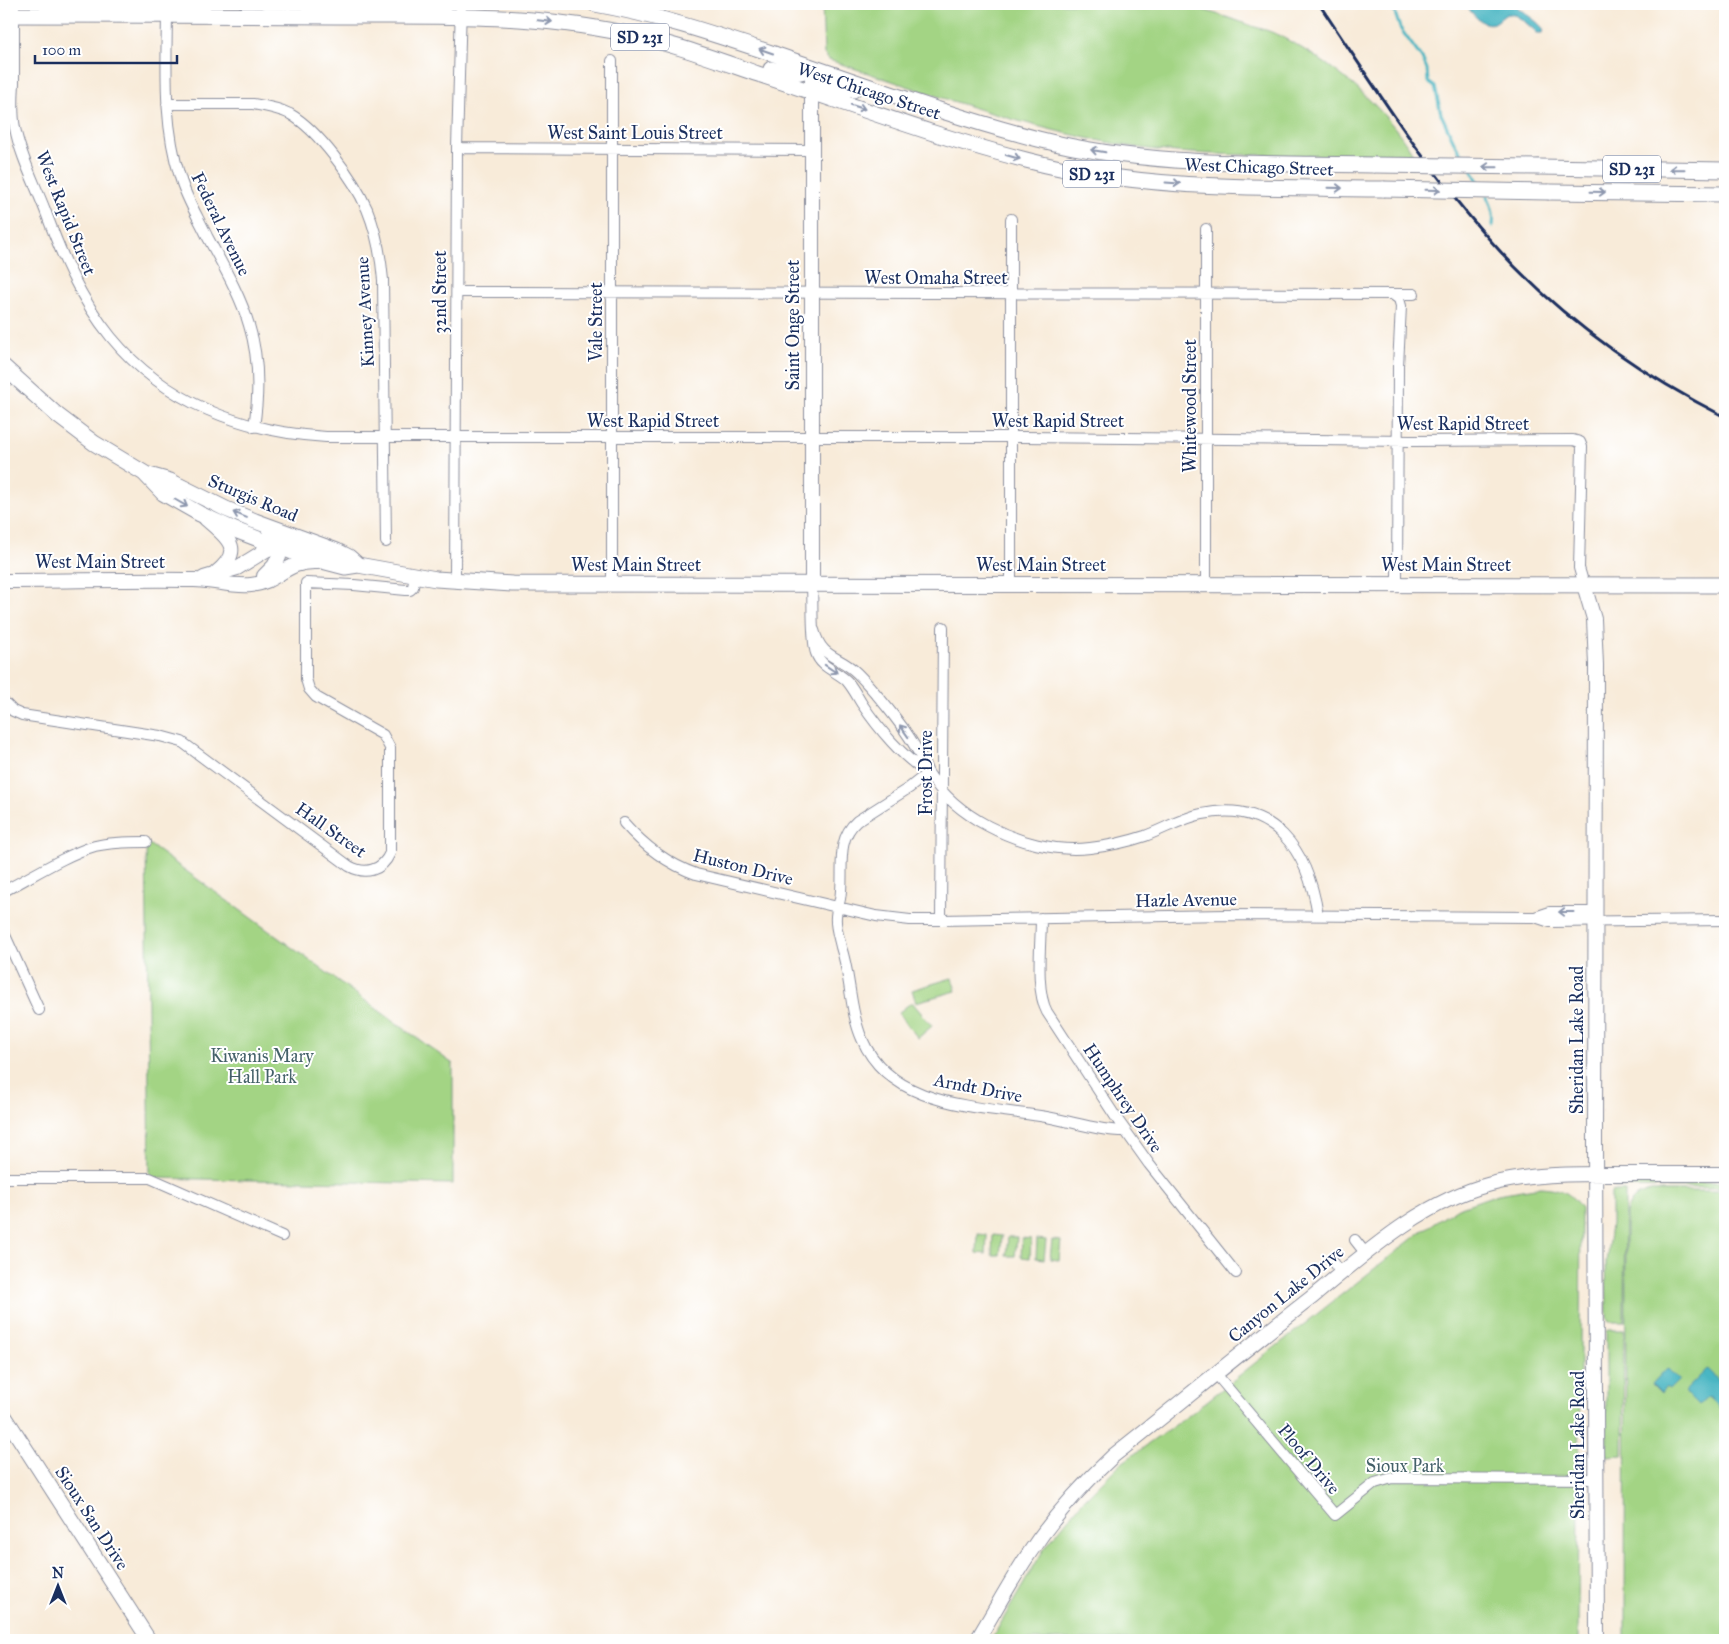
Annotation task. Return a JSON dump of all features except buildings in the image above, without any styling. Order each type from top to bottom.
[{"type":"main road","points":[[85,15],[102,8],[142,8],[151,7],[156,4]]},
{"type":"main road","points":[[459,8],[470,4]]},
{"type":"main road","name":"West Chicago Street","points":[[595,4],[642,13],[691,26],[973,120],[1039,139],[1133,156],[1188,161],[1725,170]]},
{"type":"main road","points":[[13,9],[85,15],[169,8]]},
{"type":"main road","name":"West Chicago Street","points":[[169,8],[358,16],[400,8],[459,8],[493,17],[558,22],[639,36],[989,150],[1029,161],[1128,179],[1190,185],[1725,194]]},
{"type":"main road","points":[[639,36],[693,44],[783,73],[807,71],[812,67]]},
{"type":"main road","points":[[812,92],[827,85],[835,86],[921,112],[973,120]]},
{"type":"main road","name":"Sturgis Road","points":[[4,367],[52,411],[87,438],[144,473],[170,481],[226,509],[323,546],[353,561]]},
{"type":"main road","name":"Sturgis Road","points":[[144,473],[163,493],[200,514],[235,530],[328,563]]},
{"type":"main road","name":"West Main Street","points":[[328,563],[345,567],[353,561],[415,576],[455,581],[512,584],[1725,584]]},
{"type":"street","name":"Federal Avenue","points":[[169,8],[167,104],[172,150],[187,196],[237,293],[249,324],[253,339],[256,371],[254,427]]},
{"type":"street","name":"32nd Street","points":[[455,581],[459,8]]},
{"type":"street","name":"West Rapid Street","points":[[13,9],[13,110],[15,129],[55,238],[76,283],[110,336],[123,351],[154,378],[189,401],[209,411],[254,427],[306,436],[1206,437],[1573,440],[1580,442]]},
{"type":"street","name":"Vale Street","points":[[612,61],[612,583]]},
{"type":"street","name":"Saint Onge Street","points":[[812,67],[812,584]]},
{"type":"street","name":"Kinney Avenue","points":[[167,104],[238,103],[279,109],[300,121],[329,151],[350,178],[367,209],[382,265],[384,289],[386,542]]},
{"type":"street","name":"West Saint Louis Street","points":[[457,148],[812,150]]},
{"type":"street","points":[[1011,584],[1012,219]]},
{"type":"street","name":"Whitewood Street","points":[[1206,229],[1206,584]]},
{"type":"street","name":"West Omaha Street","points":[[457,292],[1414,294]]},
{"type":"street","points":[[1392,294],[1399,299],[1401,306],[1398,366],[1397,584]]},
{"type":"street","name":"Sheridan Lake Road","points":[[1580,442],[1582,447],[1579,568],[1592,612],[1596,640],[1597,917],[1595,1174],[1598,1640]]},
{"type":"street","points":[[200,514],[223,534],[232,546],[229,560],[212,577]]},
{"type":"street","points":[[251,585],[274,566],[279,557],[275,539],[267,526]]},
{"type":"street","name":"West Main Street","points":[[197,580],[237,568],[277,545],[290,543],[353,561]]},
{"type":"street","points":[[353,561],[354,584]]},
{"type":"street","name":"West Main Street","points":[[4,581],[197,580],[251,585],[267,581],[295,564],[310,562],[328,563]]},
{"type":"street","name":"Hall Street","points":[[4,702],[13,711],[22,715],[160,736],[182,742],[348,866],[358,870],[373,870],[385,861],[391,847],[391,756],[389,743],[378,731],[312,694],[306,684],[306,583],[354,584],[410,590],[413,587],[415,576]]},
{"type":"street","points":[[812,584],[815,650],[819,660],[824,666],[847,682],[867,711],[901,751],[919,768],[928,773]]},
{"type":"street","name":"Frost Drive","points":[[941,920],[943,627]]},
{"type":"street","points":[[814,630],[816,640],[825,652],[858,674],[903,728],[928,773],[942,791],[962,810],[989,827],[1031,843],[1060,848],[1088,848],[1121,843],[1201,814],[1223,812],[1254,816],[1275,826],[1288,839],[1307,877],[1318,916]]},
{"type":"street","name":"Arndt Drive","points":[[928,773],[909,788],[857,820],[850,827],[843,841],[841,894],[836,917],[837,929],[858,1030],[871,1056],[890,1075],[914,1091],[937,1099],[1050,1117],[1090,1128],[1125,1132]]},
{"type":"street","name":"Huston Drive","points":[[624,823],[646,846],[689,872],[838,908]]},
{"type":"street","points":[[4,891],[78,852],[96,846],[123,841],[146,842]]},
{"type":"street","name":"Hazle Avenue","points":[[838,908],[892,918],[941,920],[1220,915],[1535,917],[1550,912],[1597,917],[1725,920]]},
{"type":"street","name":"Humphrey Drive","points":[[1041,918],[1040,989],[1044,1008],[1125,1132],[1236,1273]]},
{"type":"street","points":[[4,933],[39,1010]]},
{"type":"street","name":"Canyon Lake Drive","points":[[978,1640],[1029,1554],[1052,1521],[1081,1487],[1113,1456],[1341,1273],[1421,1213],[1473,1189],[1529,1177],[1595,1174],[1725,1174]]},
{"type":"street","points":[[4,1178],[150,1178],[282,1236]]},
{"type":"street","points":[[1355,1240],[1366,1254]]},
{"type":"street","points":[[1331,1259],[1341,1273]]},
{"type":"street","name":"Ploof Drive","points":[[1216,1374],[1335,1515],[1376,1483],[1392,1478],[1597,1478]]},
{"type":"street","name":"Sioux San Drive","points":[[4,1416],[149,1640]]},
{"type":"green space","points":[[822,4],[1182,4],[1271,32],[1318,59],[1355,86],[1387,118],[1413,154],[1342,154],[1323,156],[1181,152],[1134,147],[1056,131],[980,110],[829,60],[824,54]]},
{"type":"green space","name":"Kiwanis Mary Hall Park","points":[[146,842],[453,1064],[453,1184],[150,1178]]},
{"type":"green space","points":[[952,978],[956,991],[916,1002],[912,990]]},
{"type":"green space","points":[[912,1002],[932,1026],[918,1038],[898,1013]]},
{"type":"green space","points":[[1623,1182],[1725,1182],[1725,1188],[1613,1187]]},
{"type":"green space","name":"Sioux Park","points":[[1541,1187],[1568,1194],[1581,1208],[1578,1640],[991,1640],[1044,1549],[1081,1503],[1119,1465],[1188,1416],[1422,1231],[1458,1208],[1498,1194]]},
{"type":"green space","points":[[1625,1191],[1624,1322],[1609,1322],[1607,1319],[1606,1262],[1611,1225],[1611,1192]]},
{"type":"green space","points":[[1651,1191],[1725,1191],[1725,1640],[1625,1640],[1626,1213],[1635,1198]]},
{"type":"green space","points":[[978,1234],[987,1235],[986,1254],[977,1253]]},
{"type":"green space","points":[[993,1235],[1002,1236],[1000,1255],[992,1255]]},
{"type":"green space","points":[[1008,1237],[1017,1237],[1015,1256],[1006,1256]]},
{"type":"green space","points":[[1022,1238],[1031,1239],[1030,1258],[1021,1257]]},
{"type":"green space","points":[[1037,1239],[1046,1240],[1044,1259],[1036,1258]]},
{"type":"green space","points":[[1052,1240],[1061,1241],[1059,1260],[1050,1259]]},
{"type":"green space","points":[[1608,1330],[1624,1330],[1623,1455],[1606,1456],[1606,1332]]},
{"type":"water","points":[[1466,4],[1515,4],[1541,26],[1544,30],[1543,33],[1537,33],[1524,21],[1512,14],[1505,15],[1491,24],[1482,22],[1471,12]]},
{"type":"water","points":[[1667,1368],[1679,1380],[1669,1390],[1666,1387],[1661,1393],[1652,1384]]},
{"type":"water","points":[[1707,1369],[1720,1382],[1725,1378],[1725,1410],[1722,1410],[1708,1397],[1698,1406],[1684,1392]]},
{"type":"waterway","points":[[1389,4],[1395,13],[1400,28],[1423,60],[1427,69],[1428,82],[1435,87],[1441,114],[1454,142],[1466,161]]},
{"type":"waterway","points":[[1472,170],[1481,187]]},
{"type":"waterway","points":[[1487,196],[1493,211],[1493,226]]},
{"type":"railway","points":[[1319,4],[1443,184],[1515,267],[1542,293],[1599,340],[1661,381],[1725,417]]}]
